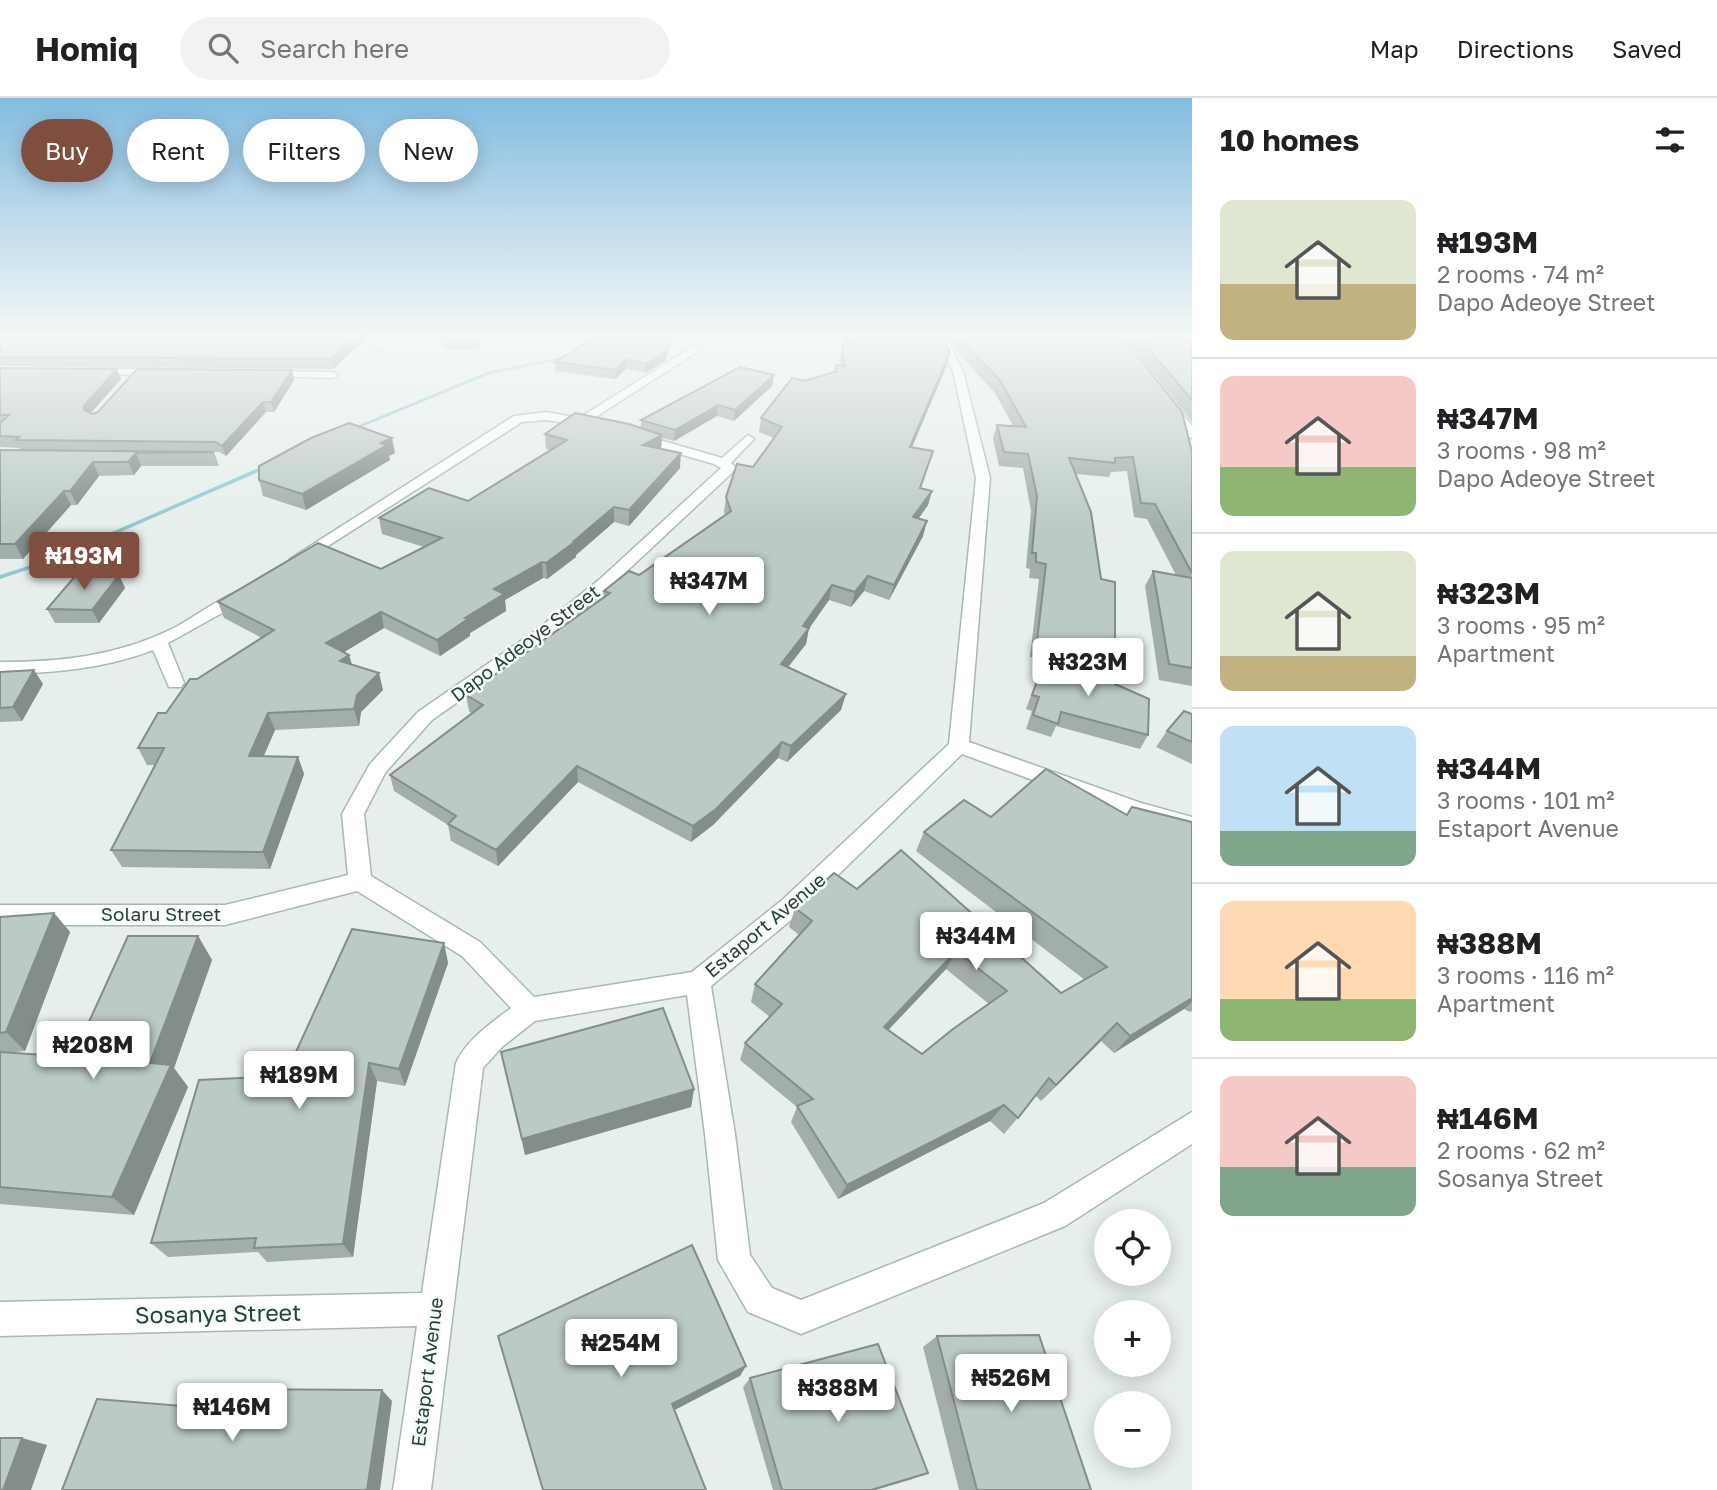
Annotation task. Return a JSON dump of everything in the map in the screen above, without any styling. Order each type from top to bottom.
[{"type":"street","points":[[582,421],[619,398]]},
{"type":"street","points":[[964,398],[983,478],[959,746],[1136,809],[1192,825]]},
{"type":"street","points":[[1165,398],[1192,434]]},
{"type":"street","points":[[282,569],[518,419],[532,415],[550,415],[582,421],[723,464],[748,439]]},
{"type":"street","name":"Dapo Adeoye Street","points":[[360,881],[353,814],[377,769],[425,716],[540,636],[606,582],[721,477],[729,468],[723,464]]},
{"type":"street","points":[[0,668],[35,668],[106,660],[159,642],[212,615],[259,585]]},
{"type":"street","points":[[159,642],[175,683]]},
{"type":"street","name":"Estaport Avenue","points":[[412,1490],[470,1063],[492,1038],[529,1010],[698,982],[789,908],[959,746]]},
{"type":"street","points":[[360,881],[471,949],[529,1010]]},
{"type":"street","name":"Solaru Street","points":[[0,915],[225,915],[360,881]]},
{"type":"street","points":[[698,982],[720,1134],[734,1261],[760,1300],[801,1317],[1054,1215],[1192,1127]]},
{"type":"street","name":"Sosanya Street","points":[[0,1319],[435,1308]]},
{"type":"building","points":[[0,398],[91,398],[84,410],[92,414],[98,412],[111,398],[274,398],[271,402],[263,402],[222,446],[215,442],[16,440],[19,437],[0,436],[0,423],[9,415],[0,415]]},
{"type":"building","points":[[682,398],[748,398],[735,410],[718,405],[675,430],[641,420]]},
{"type":"building","points":[[777,398],[931,398],[910,447],[933,451],[920,488],[932,491],[913,517],[927,521],[894,585],[868,576],[855,592],[832,585],[803,626],[809,628],[781,664],[846,694],[791,746],[782,742],[716,809],[693,826],[577,766],[496,850],[448,824],[456,816],[390,775],[483,705],[466,695],[610,593],[604,591],[629,571],[639,575],[731,511],[726,497],[737,464],[753,467],[782,427],[761,418]]},
{"type":"building","points":[[1010,398],[1171,398],[1182,412],[1192,452],[1192,573],[1155,504],[1141,503],[1133,457],[1115,458],[1115,463],[1069,458],[1091,512],[1101,579],[1115,582],[1115,655],[1037,641],[1046,564],[1036,562],[1036,553],[1032,553],[1037,496],[1028,454],[1004,452],[997,425],[1026,427]]},
{"type":"building","points":[[575,413],[629,424],[662,435],[643,445],[681,453],[629,510],[614,507],[546,563],[542,562],[494,589],[504,594],[465,618],[468,619],[437,640],[381,612],[326,643],[349,655],[340,661],[379,673],[357,695],[354,709],[268,713],[249,756],[298,757],[263,852],[111,850],[164,748],[138,748],[158,713],[166,713],[190,679],[197,679],[274,630],[218,602],[318,543],[381,569],[442,538],[379,518],[429,488],[468,501],[567,440],[545,434]]},
{"type":"building","points":[[349,423],[392,438],[381,443],[387,445],[302,494],[259,480],[259,466],[311,438]]},
{"type":"building","points":[[0,450],[214,452],[136,453],[128,462],[93,462],[70,491],[64,491],[15,544],[0,544]]},
{"type":"building","points":[[1153,571],[1192,578],[1192,668],[1169,664]]},
{"type":"building","points":[[77,574],[119,575],[92,610],[47,609]]},
{"type":"building","points":[[1047,654],[1149,699],[1148,735],[1061,712],[1058,724],[1033,715],[1039,697],[1032,695]]},
{"type":"building","points":[[34,670],[13,707],[0,708],[0,672]]},
{"type":"building","points":[[1184,711],[1192,714],[1192,742],[1167,731]]},
{"type":"building","points":[[1046,769],[1127,815],[1132,807],[1192,822],[1192,998],[1130,1036],[1117,1023],[1056,1085],[1049,1078],[1018,1118],[1004,1105],[847,1185],[797,1106],[813,1099],[745,1043],[782,1004],[755,984],[812,921],[795,908],[834,873],[857,889],[901,850],[1061,993],[1107,967],[924,832],[964,800],[991,817]],"holes":[[[956,951],[1007,991],[922,1054],[884,1027]]]},
{"type":"building","points":[[54,913],[6,1032],[0,1033],[0,917]]},
{"type":"building","points":[[352,929],[444,943],[399,1069],[369,1063],[343,1244],[254,1248],[256,1238],[151,1243],[199,1080],[285,1076]]},
{"type":"building","points":[[128,936],[198,936],[150,1063],[171,1065],[112,1197],[0,1187],[0,1052],[73,1057]]},
{"type":"building","points":[[663,1008],[694,1089],[522,1139],[501,1052]]},
{"type":"building","points":[[692,1245],[746,1366],[672,1404],[706,1490],[543,1490],[498,1336]]},
{"type":"building","points":[[1039,1335],[1091,1490],[977,1490],[937,1336]]},
{"type":"building","points":[[878,1344],[928,1473],[871,1490],[782,1490],[750,1378]]},
{"type":"building","points":[[224,1389],[382,1390],[367,1490],[62,1490],[97,1399],[219,1409]]},
{"type":"building","points":[[0,1438],[22,1438],[3,1490],[0,1490]]},
{"type":"waterway","points":[[350,430],[428,398]]},
{"type":"waterway","points":[[0,577],[52,560],[270,465]]}]
